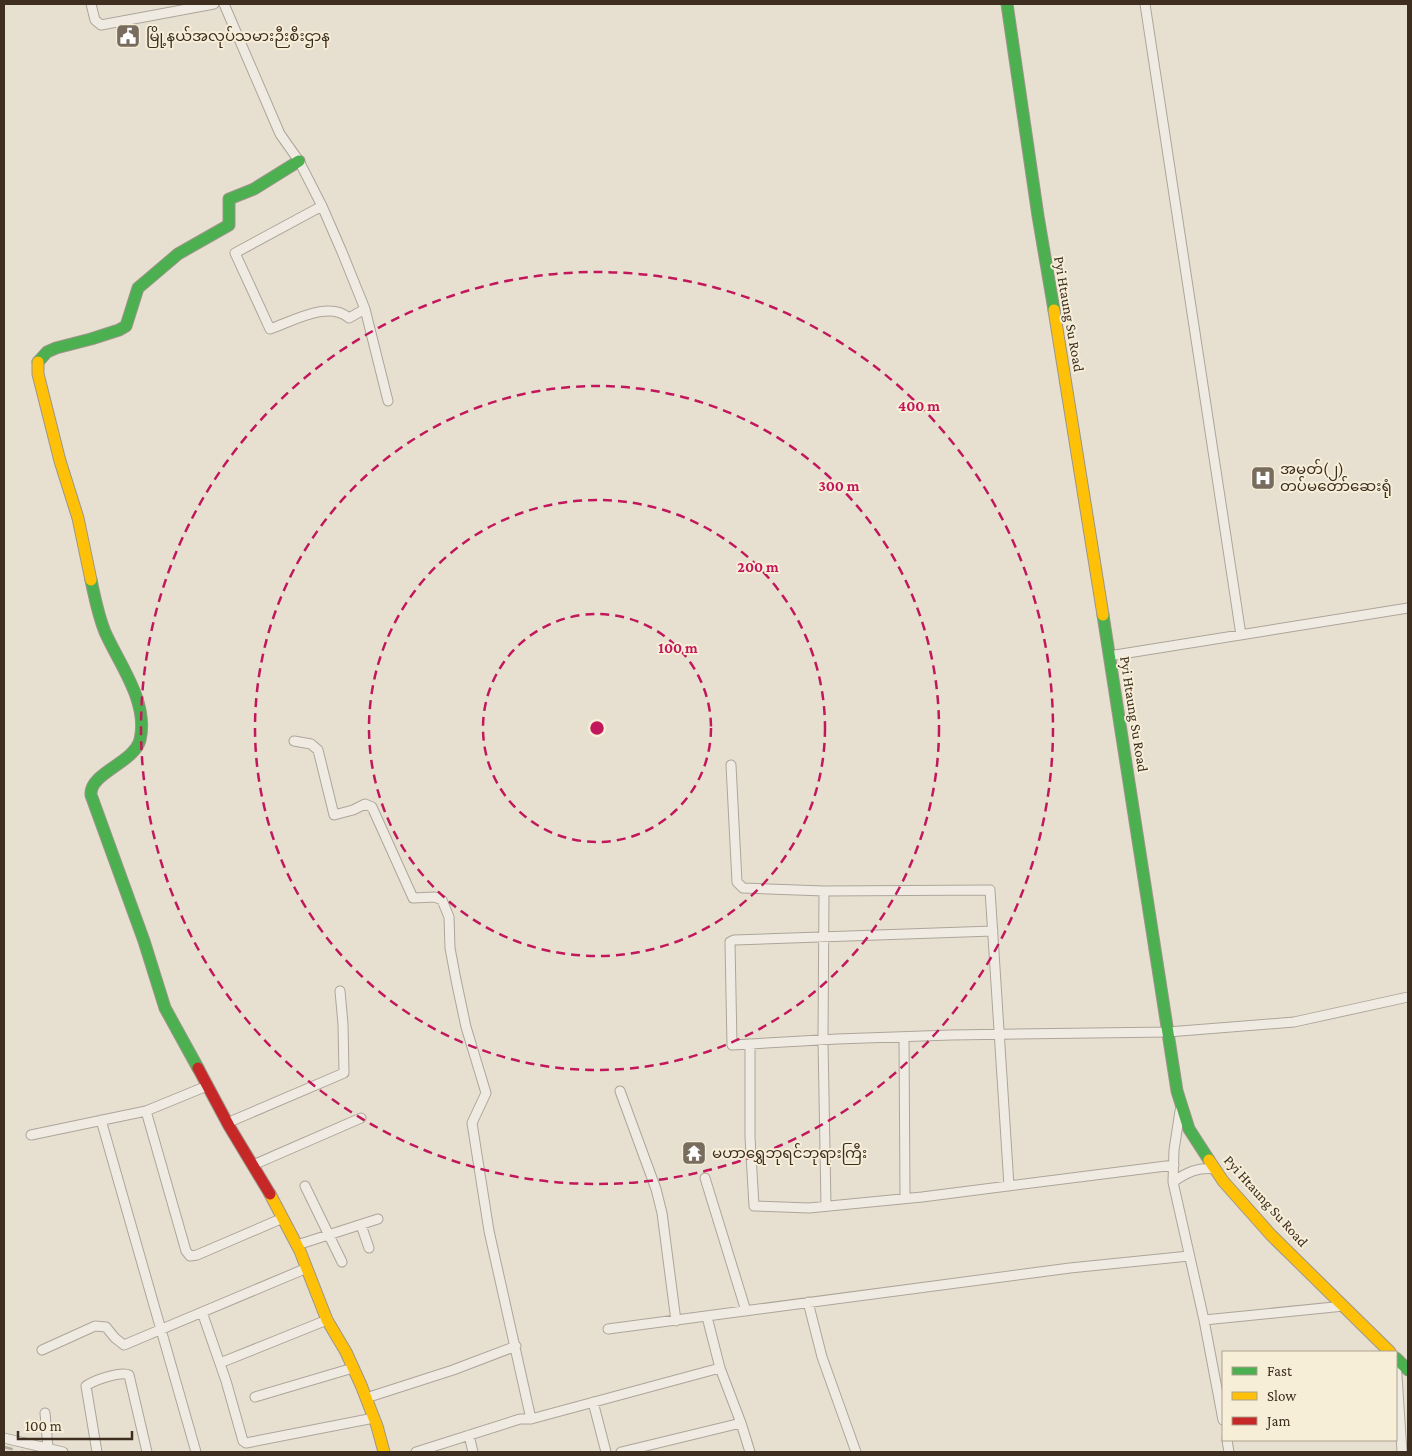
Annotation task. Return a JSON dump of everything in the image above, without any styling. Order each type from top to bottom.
[{"type":"main road","name":"Pyi Htaung Su Road","points":[[1008,4],[1038,216],[1110,656],[1177,1091],[1189,1129],[1223,1181],[1271,1235],[1389,1351]]},
{"type":"main road","points":[[299,161],[254,189],[229,199],[229,225],[224,230],[184,249],[138,288],[126,326],[119,330],[47,352],[38,362],[39,379],[60,461],[78,518],[99,617],[140,707],[140,741],[135,751],[95,781],[91,790],[95,807],[144,941],[165,1008],[227,1123],[253,1164],[297,1245],[327,1320],[346,1352],[366,1398],[384,1452]]},
{"type":"main road","points":[[1397,1360],[1408,1370]]},
{"type":"street","points":[[91,4],[95,20],[101,25],[214,4]]},
{"type":"street","points":[[224,4],[280,134],[299,161],[322,206],[365,309],[388,401]]},
{"type":"street","points":[[1145,4],[1241,635]]},
{"type":"street","points":[[322,206],[235,252],[270,329],[326,310],[342,312],[349,318],[365,309]]},
{"type":"street","points":[[1110,656],[1408,608]]},
{"type":"street","points":[[294,741],[311,744],[318,750],[334,815],[353,810],[365,804],[372,807],[413,898],[435,897],[442,900],[449,917],[450,948],[456,980],[466,1027],[486,1093],[472,1123],[489,1231],[531,1420]]},
{"type":"street","points":[[731,765],[737,882],[743,888],[824,891],[990,890],[1009,1186]]},
{"type":"street","points":[[824,891],[823,1040],[826,1206]]},
{"type":"street","points":[[994,931],[734,940],[730,942],[732,1045],[904,1037],[1168,1032],[1294,1022],[1408,997]]},
{"type":"street","points":[[227,1123],[344,1073],[340,992]]},
{"type":"street","points":[[904,1037],[905,1198]]},
{"type":"street","points":[[750,1044],[750,1136],[754,1206],[809,1208],[1009,1186],[1174,1165]]},
{"type":"street","points":[[31,1135],[146,1111],[208,1086]]},
{"type":"street","points":[[620,1091],[656,1189],[662,1213],[676,1321]]},
{"type":"street","points":[[1181,1104],[1174,1150],[1173,1182],[1204,1320],[1222,1415]]},
{"type":"street","points":[[146,1111],[186,1251],[190,1256],[197,1255],[283,1218]]},
{"type":"street","points":[[253,1164],[361,1118]]},
{"type":"street","points":[[101,1120],[196,1452]]},
{"type":"street","points":[[1173,1182],[1196,1169],[1216,1169]]},
{"type":"street","points":[[705,1178],[746,1312]]},
{"type":"street","points":[[305,1186],[342,1262]]},
{"type":"street","points":[[297,1245],[378,1219]]},
{"type":"street","points":[[361,1224],[368,1248]]},
{"type":"street","points":[[608,1330],[1070,1268],[1189,1256]]},
{"type":"street","points":[[42,1350],[95,1326],[106,1327],[124,1345],[307,1268]]},
{"type":"street","points":[[808,1302],[822,1357],[856,1452]]},
{"type":"street","points":[[1204,1320],[1344,1306]]},
{"type":"street","points":[[202,1312],[220,1363],[243,1441],[246,1443],[374,1418]]},
{"type":"street","points":[[707,1317],[720,1368],[750,1452]]},
{"type":"street","points":[[220,1363],[327,1320]]},
{"type":"street","points":[[366,1398],[453,1370],[516,1346]]},
{"type":"street","points":[[254,1397],[353,1368]]},
{"type":"street","points":[[416,1452],[520,1419],[531,1420],[720,1368]]},
{"type":"street","points":[[96,1452],[86,1386],[90,1382],[122,1373],[129,1375],[147,1452]]},
{"type":"street","points":[[1397,1374],[1402,1452]]},
{"type":"street","points":[[592,1402],[606,1452]]},
{"type":"street","points":[[46,1413],[48,1448]]},
{"type":"street","points":[[621,1452],[741,1423]]},
{"type":"street","points":[[469,1435],[473,1452]]},
{"type":"street","points":[[4,1438],[63,1452]]},
{"type":"railway","points":[[4,1447],[23,1452]]},
{"type":"traffic: fast","points":[[1007,4],[1038,216],[1054,310]]},
{"type":"traffic: fast","points":[[38,362],[47,352],[56,348],[91,339],[126,326],[138,288],[178,254],[229,225],[229,199],[254,189],[299,161]]},
{"type":"traffic: fast","points":[[91,580],[105,632],[137,698],[142,726],[140,740],[136,748],[130,755],[97,780],[92,787],[91,795],[144,941],[165,1008],[198,1068]]},
{"type":"traffic: fast","points":[[1103,615],[1177,1091],[1189,1129],[1209,1160]]},
{"type":"traffic: fast","points":[[1397,1359],[1408,1370]]},
{"type":"traffic: slow","points":[[1054,310],[1103,615]]},
{"type":"traffic: slow","points":[[38,362],[38,374],[60,461],[78,518],[91,580]]},
{"type":"traffic: slow","points":[[1209,1160],[1223,1181],[1271,1235],[1389,1351]]},
{"type":"traffic: slow","points":[[270,1194],[300,1251],[327,1320],[346,1352],[361,1385],[377,1426],[384,1452]]},
{"type":"traffic: jam","points":[[198,1068],[229,1126],[270,1194]]},
{"type":"place","name":"မြို့နယ်အလုပ်သမားဉီးစီးဌာန","points":[[128,36]]},
{"type":"place","name":"အမှတ်(၂) တပ်မတော်ဆေးရုံ","points":[[1263,478]]},
{"type":"place","name":"မဟာရွှေဘုရင်ဘုရားကြီး","points":[[694,1153]]}]
